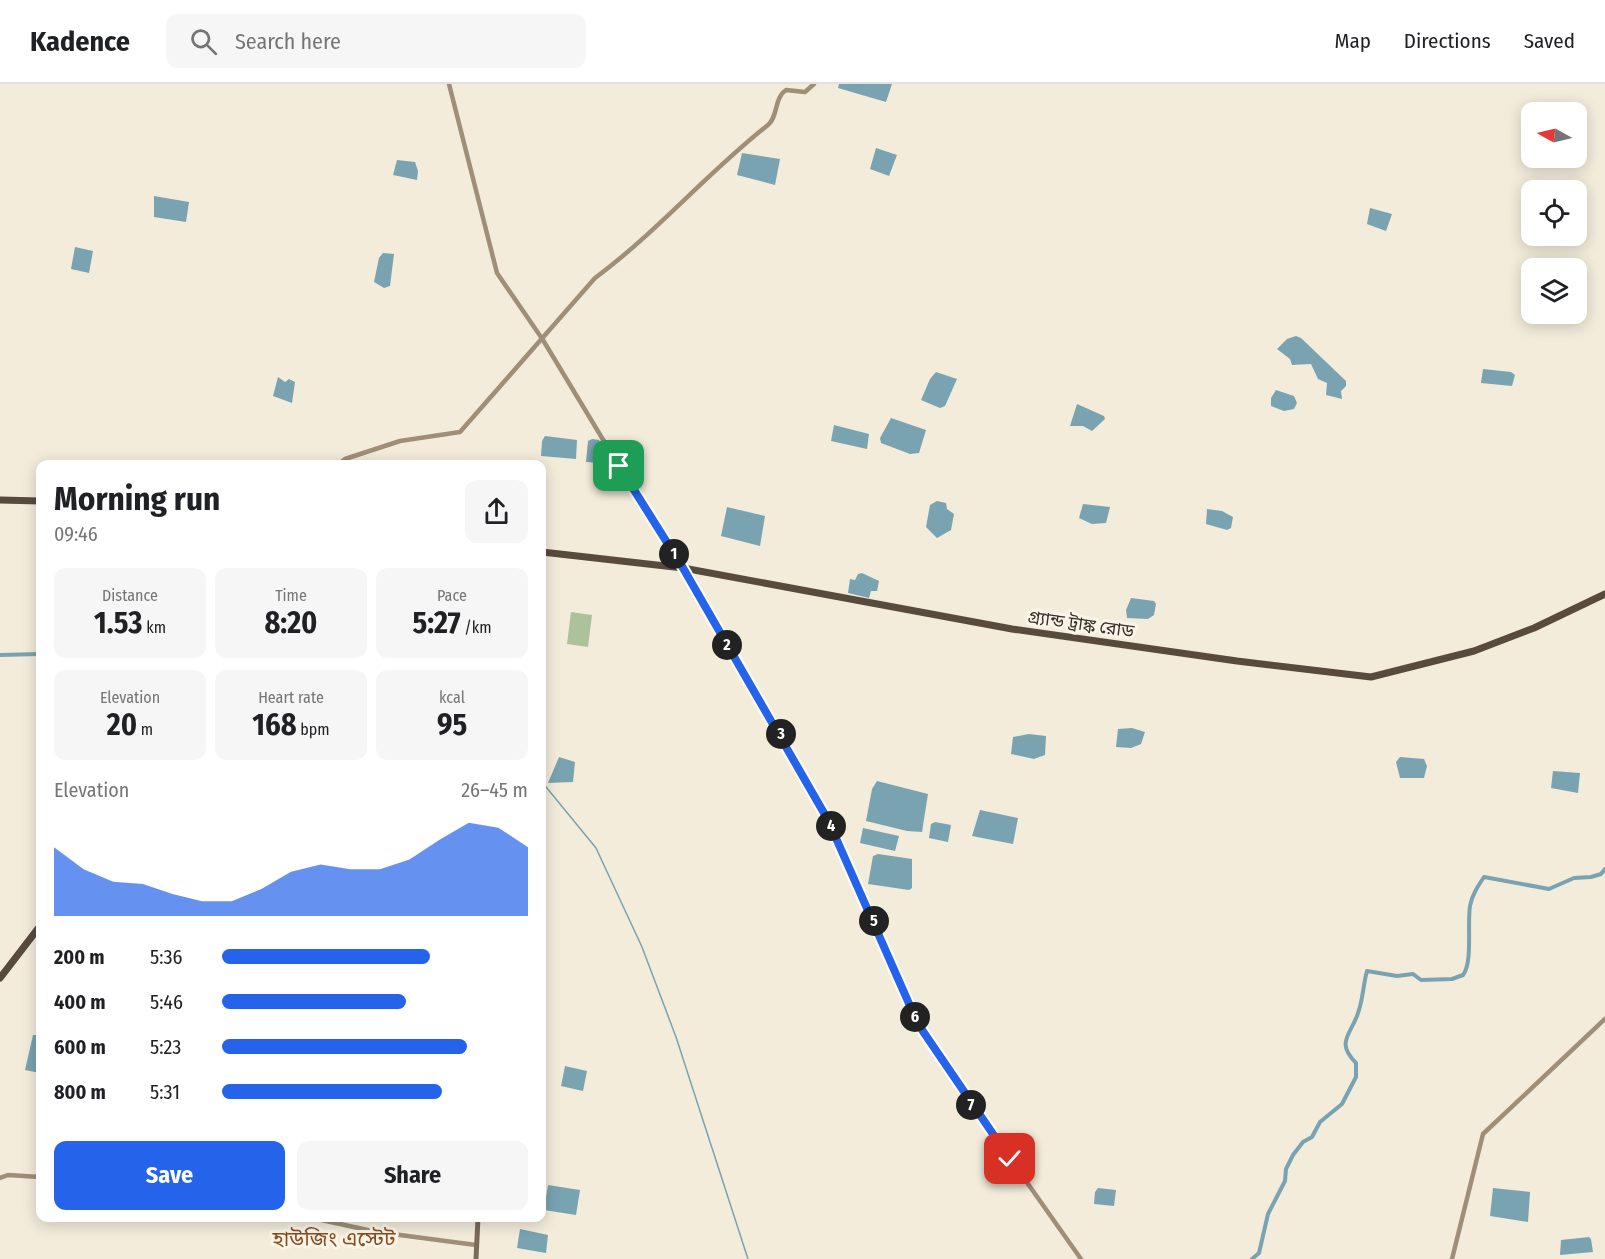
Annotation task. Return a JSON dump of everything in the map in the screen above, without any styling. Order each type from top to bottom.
[{"type":"highway","points":[[0,500],[36,501]]},
{"type":"highway","name":"গ্র্যান্ড ট্রাঙ্ক রোড","points":[[546,552],[683,568],[1012,629],[1237,661],[1371,677],[1411,669],[1474,651],[1534,628],[1605,594]]},
{"type":"highway","points":[[0,978],[36,931]]},
{"type":"main road","points":[[449,84],[497,273],[543,340],[600,438],[683,568],[828,820],[918,1024],[967,1100],[1081,1259]]},
{"type":"main road","points":[[344,460],[400,441],[460,432],[595,278],[621,259],[692,192],[770,124],[780,94],[786,90],[805,92],[814,84]]},
{"type":"main road","points":[[1452,1259],[1483,1134],[1605,1019]]},
{"type":"main road","points":[[0,1178],[8,1175],[36,1177]]},
{"type":"main road","points":[[331,1222],[377,1232],[476,1245]]},
{"type":"main road","points":[[476,1259],[478,1222]]},
{"type":"green space","points":[[571,612],[592,615],[588,647],[567,644]]},
{"type":"water","points":[[839,84],[892,84],[886,102],[838,88]]},
{"type":"water","points":[[876,148],[897,155],[889,176],[870,169]]},
{"type":"water","points":[[742,153],[780,159],[775,185],[737,175]]},
{"type":"water","points":[[397,160],[415,162],[418,171],[417,180],[393,175]]},
{"type":"water","points":[[154,196],[189,202],[186,222],[154,217]]},
{"type":"water","points":[[1370,208],[1392,214],[1386,231],[1367,224]]},
{"type":"water","points":[[75,247],[93,251],[89,273],[71,269]]},
{"type":"water","points":[[383,253],[394,254],[390,286],[384,288],[374,282],[379,258]]},
{"type":"water","points":[[1296,336],[1301,338],[1346,381],[1346,386],[1341,391],[1342,399],[1326,395],[1327,383],[1318,379],[1311,364],[1292,365],[1290,359],[1277,349],[1287,339]]},
{"type":"water","points":[[1483,369],[1511,372],[1515,375],[1512,386],[1481,383]]},
{"type":"water","points":[[936,372],[957,379],[945,406],[940,408],[921,400],[930,379]]},
{"type":"water","points":[[278,377],[285,382],[289,379],[295,382],[292,403],[273,396]]},
{"type":"water","points":[[1276,390],[1294,396],[1297,403],[1294,409],[1284,411],[1271,406],[1271,398]]},
{"type":"water","points":[[1077,404],[1104,416],[1105,419],[1092,431],[1083,426],[1070,426]]},
{"type":"water","points":[[891,418],[926,430],[919,453],[910,454],[881,443],[880,438]]},
{"type":"water","points":[[834,425],[869,434],[867,449],[831,441]]},
{"type":"water","points":[[545,436],[577,440],[576,459],[541,456],[542,441]]},
{"type":"water","points":[[599,440],[604,450],[602,463],[586,462],[588,441]]},
{"type":"water","points":[[937,501],[946,503],[947,509],[954,514],[951,530],[937,538],[926,527],[930,505]]},
{"type":"water","points":[[1083,504],[1110,507],[1106,523],[1092,524],[1079,518]]},
{"type":"water","points":[[727,507],[765,516],[760,546],[721,536]]},
{"type":"water","points":[[1207,509],[1222,511],[1233,517],[1231,528],[1227,530],[1206,524]]},
{"type":"water","points":[[862,573],[879,581],[877,591],[871,591],[869,598],[848,593],[850,579],[855,580],[858,574]]},
{"type":"water","points":[[1131,598],[1154,601],[1156,604],[1154,615],[1148,619],[1127,618],[1126,610]]},
{"type":"water","points":[[1132,728],[1145,732],[1141,744],[1131,748],[1116,747],[1118,729]]},
{"type":"water","points":[[1029,734],[1046,736],[1045,755],[1034,759],[1011,754],[1013,737]]},
{"type":"water","points":[[559,757],[575,762],[573,782],[548,783]]},
{"type":"water","points":[[1400,757],[1424,759],[1427,766],[1424,778],[1400,778],[1396,762]]},
{"type":"water","points":[[1553,771],[1580,773],[1578,793],[1551,788]]},
{"type":"water","points":[[877,781],[928,794],[922,832],[907,831],[866,821],[872,789]]},
{"type":"water","points":[[980,810],[1018,818],[1013,844],[972,836]]},
{"type":"water","points":[[935,822],[951,825],[948,842],[929,838],[931,824]]},
{"type":"water","points":[[863,828],[899,836],[895,851],[860,843]]},
{"type":"water","points":[[878,854],[912,859],[912,888],[909,890],[868,884],[873,856]]},
{"type":"water","points":[[33,1035],[36,1035],[36,1072],[25,1070]]},
{"type":"water","points":[[565,1066],[587,1071],[583,1091],[561,1086]]},
{"type":"water","points":[[548,1185],[580,1190],[576,1215],[546,1210]]},
{"type":"water","points":[[1098,1188],[1116,1190],[1114,1206],[1094,1204],[1095,1192]]},
{"type":"water","points":[[1493,1188],[1530,1192],[1528,1222],[1490,1216]]},
{"type":"water","points":[[520,1229],[548,1235],[546,1253],[517,1248]]},
{"type":"water","points":[[1589,1237],[1593,1252],[1560,1255],[1561,1240]]},
{"type":"waterway","points":[[0,655],[36,654]]},
{"type":"waterway","points":[[546,787],[596,848],[642,947],[676,1037],[748,1259]]},
{"type":"waterway","points":[[1252,1259],[1259,1253],[1268,1214],[1285,1181],[1286,1169],[1293,1155],[1303,1142],[1312,1137],[1320,1122],[1342,1104],[1356,1077],[1356,1063],[1346,1049],[1346,1038],[1360,1008],[1367,971],[1397,976],[1413,974],[1421,980],[1452,979],[1463,975],[1469,952],[1470,906],[1484,877],[1549,889],[1574,878],[1601,874],[1605,869]]},
{"type":"district","name":"হাউজিং এস্টেট","points":[[334,1239]]},
{"type":"route","points":[[619,466],[683,568],[790,750],[828,820],[918,1024],[967,1100],[1010,1159]]}]
